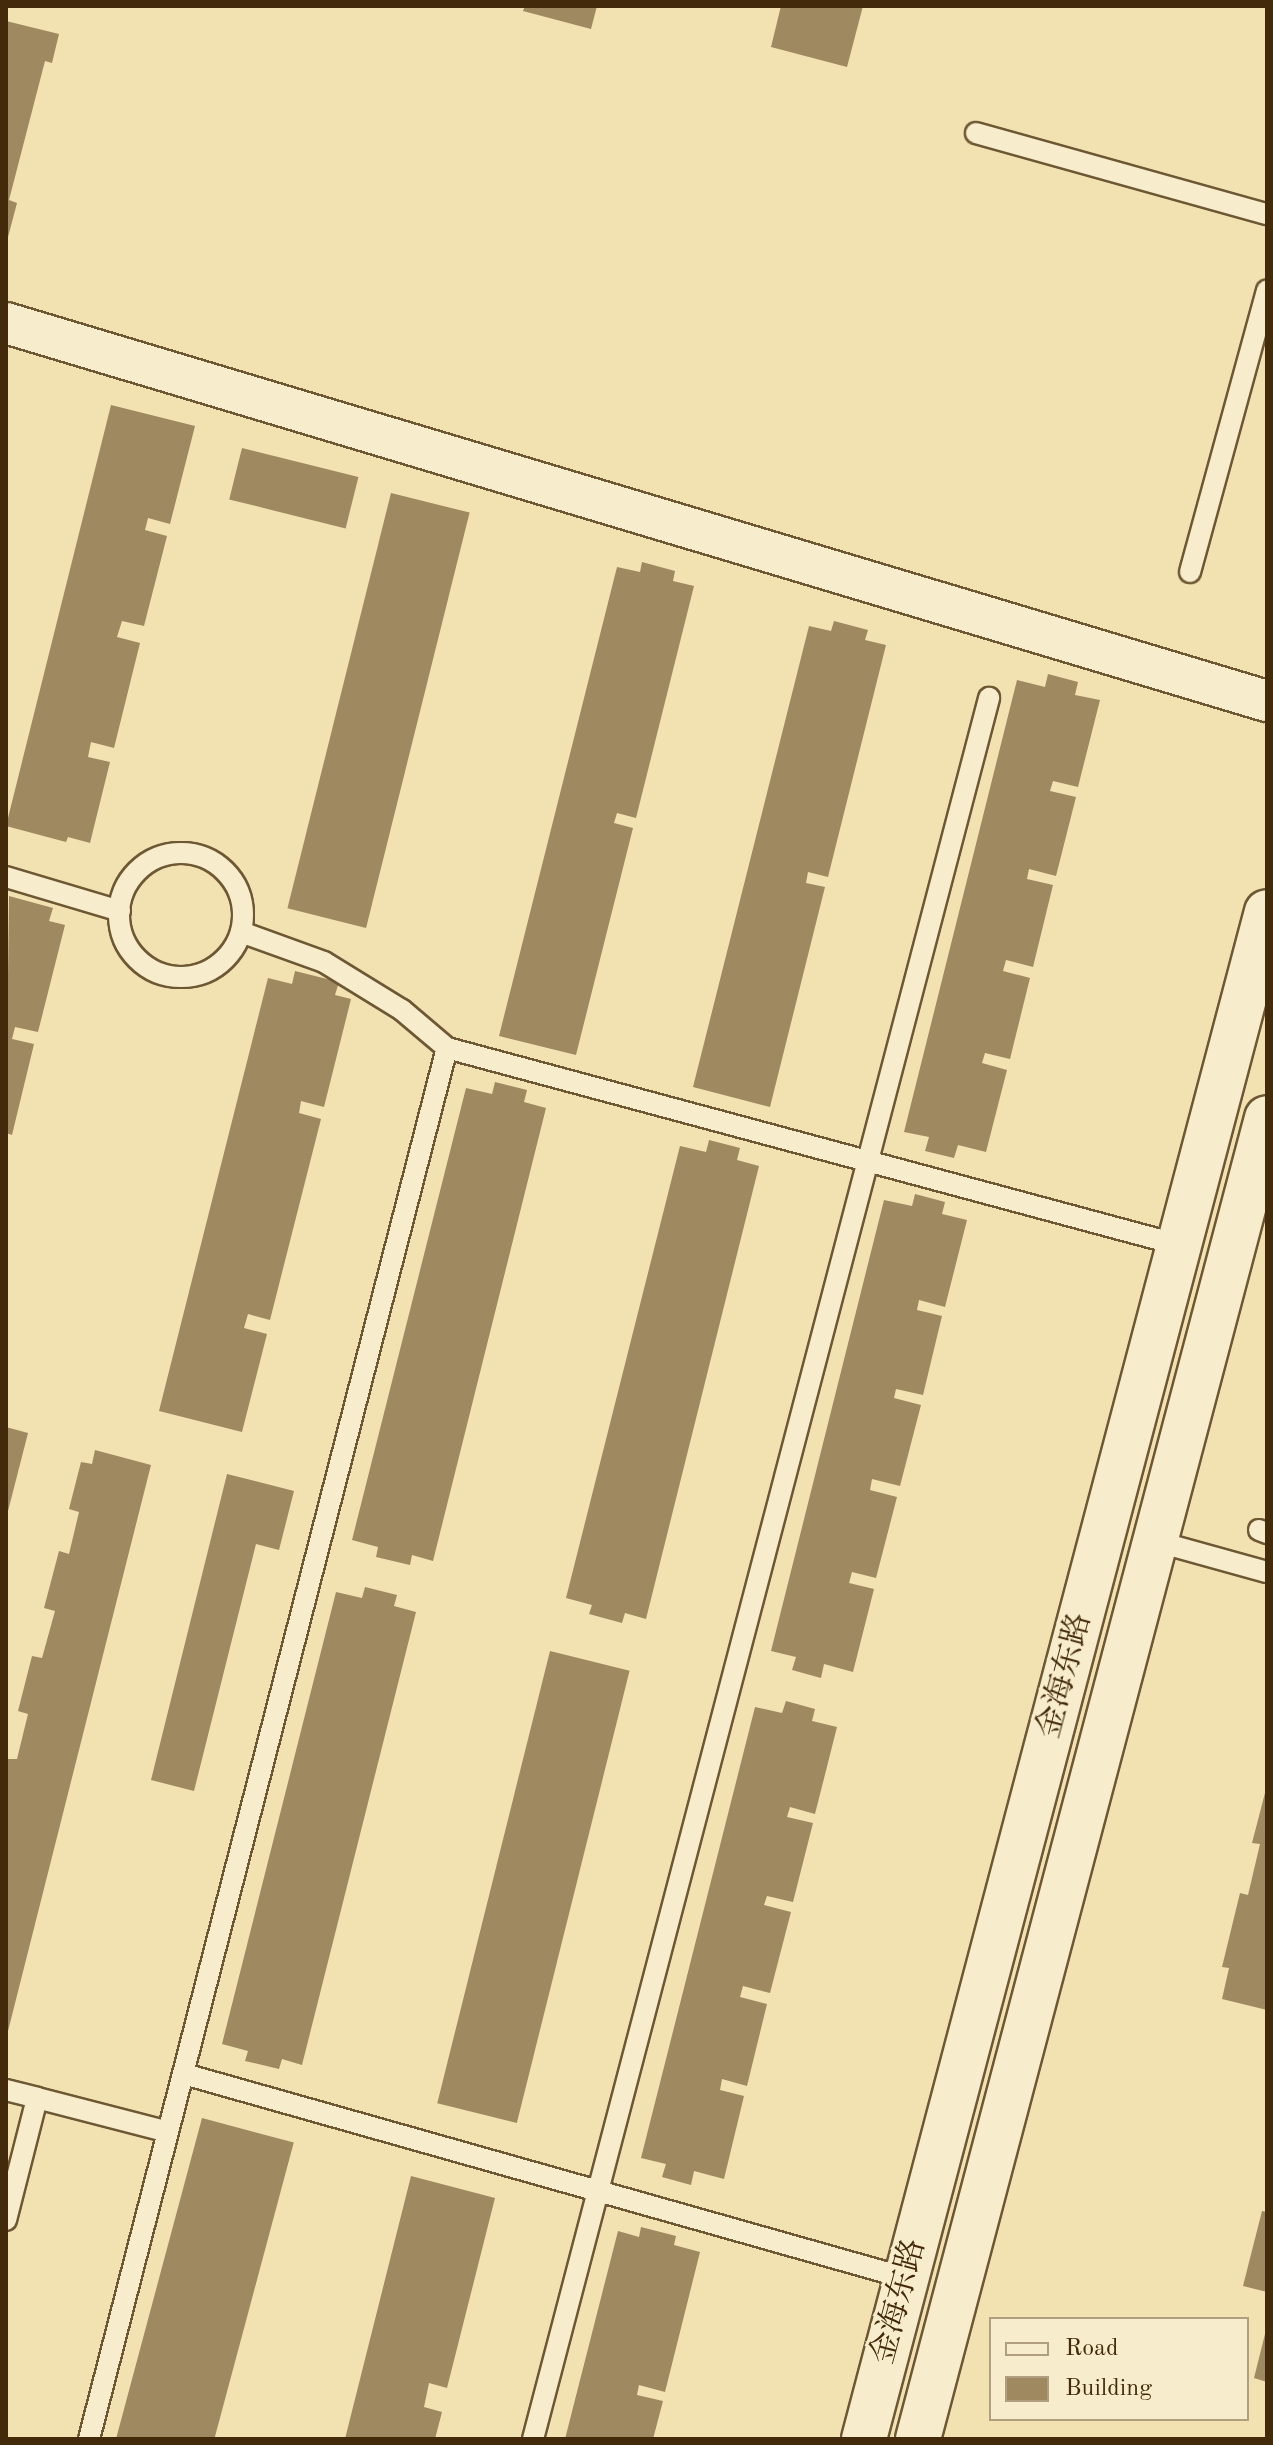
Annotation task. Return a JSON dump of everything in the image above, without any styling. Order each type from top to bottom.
[{"type":"main road","name":"金海东路","points":[[864,2439],[1267,912]]},
{"type":"main road","name":"金海东路","points":[[918,2439],[1267,1118]]},
{"type":"street","points":[[6,323],[1267,701]]},
{"type":"lane","points":[[976,133],[1267,214]]},
{"type":"lane","points":[[1190,572],[1267,290]]},
{"type":"lane","points":[[533,2439],[989,698]]},
{"type":"lane","points":[[186,853],[207,858],[236,885],[243,903],[241,932],[216,968],[174,978],[136,959],[124,941],[120,911],[130,879],[145,864],[186,853]]},
{"type":"lane","points":[[6,877],[120,911]]},
{"type":"lane","points":[[241,932],[324,962],[402,1010],[447,1048],[1179,1245]]},
{"type":"lane","points":[[89,2439],[447,1048]]},
{"type":"lane","points":[[1155,1541],[1267,1572]]},
{"type":"lane","points":[[184,2074],[906,2278]]},
{"type":"lane","points":[[6,2090],[168,2132]]},
{"type":"lane","points":[[6,2220],[37,2098]]},
{"type":"building","points":[[525,6],[597,6],[591,29],[523,11]]},
{"type":"building","points":[[781,6],[863,6],[847,67],[771,47]]},
{"type":"building","points":[[6,21],[59,34],[52,63],[45,61],[9,200],[17,203],[7,241]]},
{"type":"building","points":[[111,405],[195,426],[170,524],[148,518],[145,530],[167,536],[144,626],[122,621],[117,637],[140,643],[114,748],[91,742],[88,757],[110,762],[90,843],[68,837],[66,842],[6,826]]},
{"type":"building","points":[[242,448],[358,477],[346,528],[229,499]]},
{"type":"building","points":[[391,493],[470,513],[366,928],[287,908]]},
{"type":"building","points":[[642,562],[675,571],[673,581],[694,586],[636,818],[617,813],[614,823],[633,828],[576,1055],[499,1036],[617,567],[640,572]]},
{"type":"building","points":[[834,621],[868,630],[865,640],[886,645],[828,877],[808,872],[806,883],[825,887],[770,1107],[693,1087],[809,626],[831,631]]},
{"type":"building","points":[[1048,674],[1078,682],[1075,695],[1100,700],[1078,787],[1053,781],[1050,791],[1076,797],[1056,876],[1029,869],[1027,879],[1053,885],[1033,967],[1006,960],[1003,971],[1030,978],[1010,1059],[985,1053],[982,1063],[1007,1070],[986,1152],[958,1145],[954,1158],[925,1151],[929,1137],[904,1132],[1017,680],[1045,687]]},
{"type":"building","points":[[9,896],[53,908],[49,921],[65,925],[38,1032],[15,1027],[12,1039],[34,1044],[12,1135],[6,1133]]},
{"type":"building","points":[[295,971],[339,982],[335,995],[351,999],[324,1107],[301,1101],[299,1113],[321,1119],[270,1320],[248,1314],[244,1328],[267,1334],[242,1432],[159,1411],[268,978],[292,984]]},
{"type":"building","points":[[495,1082],[527,1090],[524,1102],[546,1108],[433,1561],[412,1555],[410,1565],[376,1557],[378,1547],[352,1540],[466,1088],[492,1094]]},
{"type":"building","points":[[709,1140],[740,1148],[737,1160],[759,1166],[646,1619],[625,1613],[622,1623],[589,1614],[592,1605],[566,1598],[680,1146],[706,1152]]},
{"type":"building","points":[[915,1194],[945,1202],[942,1214],[967,1220],[945,1307],[919,1300],[917,1310],[942,1316],[923,1395],[896,1389],[894,1398],[921,1405],[900,1486],[872,1479],[870,1490],[897,1497],[876,1578],[852,1572],[849,1583],[874,1589],[853,1672],[824,1664],[821,1678],[792,1670],[796,1657],[771,1651],[884,1200],[912,1206]]},
{"type":"building","points":[[6,1427],[28,1433],[7,1515],[6,1514]]},
{"type":"building","points":[[95,1450],[151,1465],[6,2039],[6,1759],[17,1759],[28,1714],[18,1711],[32,1656],[42,1658],[55,1611],[44,1608],[59,1551],[69,1554],[79,1512],[69,1509],[81,1462],[92,1464]]},
{"type":"building","points":[[227,1474],[294,1491],[279,1550],[256,1544],[194,1791],[151,1780]]},
{"type":"building","points":[[365,1587],[397,1595],[394,1606],[416,1612],[302,2065],[282,2059],[279,2069],[245,2061],[248,2051],[222,2044],[336,1592],[362,1598]]},
{"type":"building","points":[[550,1651],[630,1671],[517,2123],[437,2103]]},
{"type":"building","points":[[786,1701],[815,1709],[812,1721],[837,1727],[815,1814],[790,1807],[787,1817],[813,1823],[793,1902],[767,1896],[764,1905],[791,1912],[770,1993],[743,1986],[740,1997],[767,2004],[747,2086],[722,2079],[720,2090],[744,2096],[724,2179],[694,2171],[691,2185],[662,2177],[666,2164],[641,2158],[755,1707],[782,1713]]},
{"type":"building","points":[[1266,1789],[1267,2010],[1222,1999],[1229,1968],[1222,1967],[1240,1893],[1248,1895],[1260,1844],[1252,1843]]},
{"type":"building","points":[[202,2118],[294,2143],[214,2439],[116,2438]]},
{"type":"building","points":[[411,2176],[495,2198],[447,2388],[429,2383],[424,2407],[442,2412],[435,2439],[345,2439]]},
{"type":"building","points":[[1262,2211],[1267,2212],[1267,2292],[1243,2286]]},
{"type":"building","points":[[641,2227],[676,2236],[674,2245],[700,2252],[665,2392],[639,2385],[637,2395],[663,2401],[653,2439],[565,2439],[618,2231],[639,2237]]},
{"type":"building","points":[[1267,2331],[1267,2382],[1254,2378]]}]
